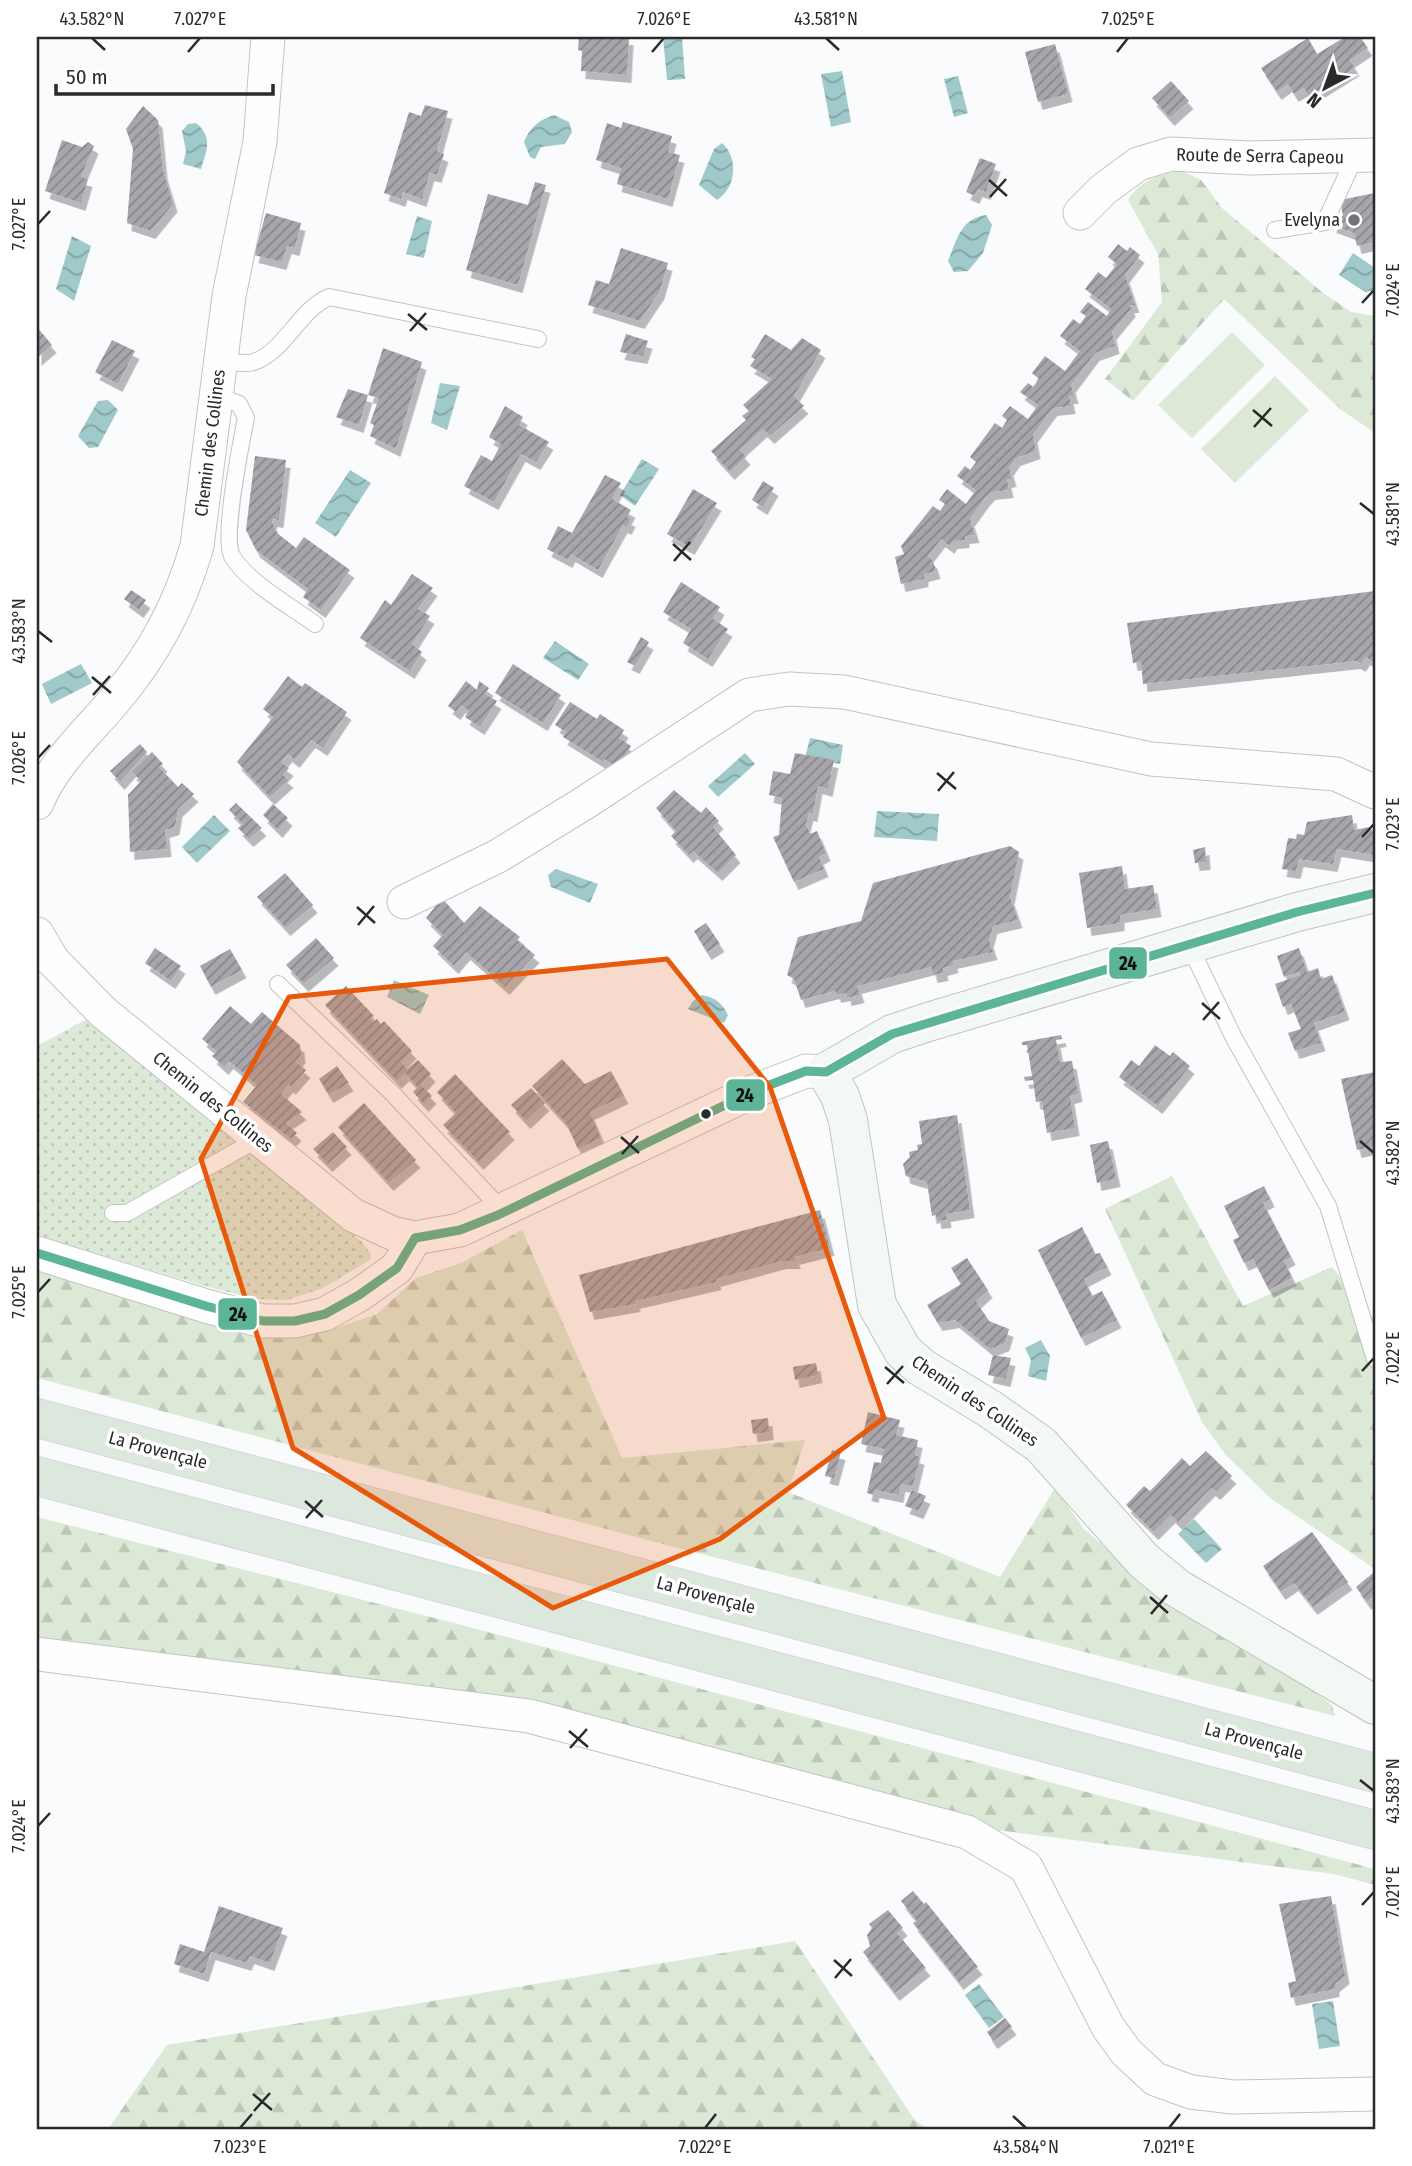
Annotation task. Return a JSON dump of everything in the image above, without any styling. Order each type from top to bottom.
[{"type":"highway","name":"La Provençale","points":[[37,1418],[1375,1773]]},
{"type":"highway","points":[[37,1476],[1375,1830]]},
{"type":"street","name":"Chemin des Collines","points":[[37,803],[56,768],[149,657],[186,586],[197,546],[229,296],[260,142],[268,37]]},
{"type":"street","name":"Route de Serra Capeou","points":[[1080,213],[1138,164],[1171,154],[1250,158],[1365,156]]},
{"type":"street","points":[[404,902],[498,856],[586,803],[749,695],[789,689],[844,692],[1151,759],[1336,774],[1375,792]]},
{"type":"street","points":[[37,1252],[206,1306],[263,1321],[295,1321],[325,1314],[359,1295],[397,1268],[415,1238],[460,1230],[503,1212],[754,1091],[806,1072],[826,1072],[892,1034],[1297,912],[1375,893]]},
{"type":"street","name":"Chemin des Collines","points":[[37,934],[53,961],[103,1012],[258,1139],[353,1215],[392,1233],[415,1238]]},
{"type":"street","name":"Chemin des Collines","points":[[826,1072],[840,1096],[850,1129],[877,1305],[903,1351],[921,1367],[990,1409],[1041,1445],[1144,1561],[1177,1588],[1375,1705]]},
{"type":"street","points":[[37,1654],[529,1716],[967,1832],[1026,1867],[1108,2027],[1126,2052],[1155,2079],[1191,2092],[1233,2097],[1375,2094]]},
{"type":"lane","points":[[1275,230],[1325,222],[1365,156]]},
{"type":"lane","points":[[220,361],[253,362],[276,346],[315,303],[329,296],[538,339]]},
{"type":"lane","points":[[218,396],[239,404],[246,418],[230,531],[231,555],[246,572],[315,624]]},
{"type":"lane","points":[[1189,945],[1234,1038],[1328,1206],[1375,1359]]},
{"type":"lane","points":[[278,984],[393,1094],[503,1212]]},
{"type":"lane","points":[[113,1213],[127,1213],[258,1139]]},
{"type":"highlighted area","points":[[667,959],[770,1087],[884,1418],[720,1539],[553,1608],[293,1448],[201,1159],[289,997]]},
{"type":"green space","points":[[1180,170],[1201,180],[1222,208],[1322,292],[1351,312],[1375,316],[1375,433],[1340,409],[1224,299],[1133,401],[1105,379],[1162,302],[1158,254],[1128,200],[1144,183]]},
{"type":"green space","points":[[1232,332],[1265,365],[1192,438],[1158,405]]},
{"type":"green space","points":[[1275,376],[1309,410],[1235,483],[1201,449]]},
{"type":"green space","points":[[87,1019],[361,1241],[371,1254],[370,1260],[323,1288],[287,1300],[255,1299],[37,1235],[37,1046]]},
{"type":"green space","points":[[1172,1176],[1243,1306],[1332,1267],[1375,1320],[1375,1569],[1270,1498],[1225,1454],[1202,1422],[1105,1209]]},
{"type":"green space","points":[[522,1230],[622,1458],[805,1440],[788,1492],[1000,1577],[1055,1488],[1084,1529],[1142,1579],[1313,1691],[1332,1705],[1335,1716],[678,1548],[37,1378],[37,1271],[171,1312],[286,1335],[333,1329],[377,1314],[416,1278],[461,1263]]},
{"type":"green space","points":[[37,1517],[458,1624],[1375,1869],[1375,1885],[1334,1874],[982,1828],[472,1722],[37,1665]]},
{"type":"green space","points":[[795,1941],[914,2119],[927,2129],[108,2129],[167,2045]]},
{"type":"water","points":[[663,37],[682,37],[685,79],[667,80]]},
{"type":"water","points":[[842,71],[851,122],[831,127],[821,74]]},
{"type":"water","points":[[958,76],[968,113],[954,117],[944,79]]},
{"type":"water","points":[[554,115],[569,122],[572,132],[565,144],[541,147],[535,159],[530,157],[524,142],[526,137],[536,125]]},
{"type":"water","points":[[196,123],[207,139],[207,150],[201,169],[183,164],[186,151],[182,131],[188,124]]},
{"type":"water","points":[[722,143],[731,157],[733,173],[728,188],[717,200],[699,185],[714,149]]},
{"type":"water","points":[[986,215],[992,225],[983,253],[968,271],[954,272],[948,261],[957,238],[970,221]]},
{"type":"water","points":[[417,216],[432,221],[424,258],[406,254]]},
{"type":"water","points":[[72,236],[91,246],[74,301],[56,289]]},
{"type":"water","points":[[1353,253],[1375,268],[1375,290],[1365,292],[1339,275]]},
{"type":"water","points":[[440,383],[460,386],[447,430],[431,423]]},
{"type":"water","points":[[108,400],[118,410],[98,447],[89,448],[78,436],[98,401]]},
{"type":"water","points":[[642,459],[659,469],[635,506],[620,495]]},
{"type":"water","points":[[350,470],[371,483],[336,537],[315,523]]},
{"type":"water","points":[[555,641],[589,664],[578,680],[543,658]]},
{"type":"water","points":[[81,664],[92,683],[51,704],[42,684]]},
{"type":"water","points":[[810,738],[843,745],[840,764],[805,758]]},
{"type":"water","points":[[745,753],[755,764],[718,797],[708,786]]},
{"type":"water","points":[[877,811],[939,814],[937,841],[874,837]]},
{"type":"water","points":[[214,815],[230,831],[197,863],[182,847]]},
{"type":"water","points":[[556,869],[598,884],[590,903],[551,887],[548,875]]},
{"type":"water","points":[[394,980],[429,995],[420,1014],[387,997]]},
{"type":"water","points":[[702,995],[715,999],[723,1007],[728,1015],[724,1023],[688,1009],[693,1001]]},
{"type":"water","points":[[1041,1340],[1050,1356],[1046,1381],[1028,1376],[1031,1360],[1025,1348]]},
{"type":"water","points":[[1194,1519],[1222,1549],[1206,1563],[1178,1534]]},
{"type":"water","points":[[979,1984],[1004,2017],[989,2028],[965,1995]]},
{"type":"water","points":[[1333,2001],[1340,2046],[1319,2049],[1312,2004]]},
{"type":"building","points":[[579,37],[629,37],[627,75],[581,71],[582,51],[578,50]]},
{"type":"building","points":[[1345,37],[1360,37],[1368,48],[1350,60],[1355,68],[1309,97],[1304,88],[1294,94],[1288,84],[1277,92],[1261,68],[1308,38],[1317,54]]},
{"type":"building","points":[[1055,44],[1068,94],[1038,102],[1025,52]]},
{"type":"building","points":[[1171,81],[1189,101],[1170,118],[1152,98]]},
{"type":"building","points":[[425,105],[448,111],[437,151],[444,154],[437,175],[430,173],[422,199],[403,192],[401,199],[384,193],[409,112],[421,116]]},
{"type":"building","points":[[143,106],[158,120],[163,171],[173,204],[151,231],[127,223],[133,149],[126,129]]},
{"type":"building","points":[[623,122],[672,136],[668,152],[680,155],[668,199],[617,184],[621,168],[596,160],[607,123],[621,128]]},
{"type":"building","points":[[62,140],[82,147],[88,142],[94,146],[81,177],[88,179],[81,203],[45,191]]},
{"type":"building","points":[[980,158],[996,164],[986,192],[978,189],[975,196],[966,192]]},
{"type":"building","points":[[535,182],[546,185],[518,285],[466,270],[488,194],[528,205]]},
{"type":"building","name":"Evelyna","points":[[1375,193],[1375,242],[1357,246],[1354,233],[1332,225],[1334,216],[1343,216],[1340,200]]},
{"type":"building","points":[[266,213],[301,223],[295,248],[287,246],[282,262],[254,255]]},
{"type":"building","points":[[1118,244],[1127,251],[1130,247],[1140,255],[1125,275],[1135,305],[1130,305],[1131,309],[1112,332],[1115,346],[1095,353],[1071,385],[1074,396],[1069,396],[1071,406],[1053,408],[1049,413],[1033,435],[1036,451],[1016,458],[1009,468],[1012,479],[1007,480],[1009,490],[991,492],[986,497],[970,519],[975,535],[965,536],[965,540],[953,541],[950,546],[941,539],[928,556],[936,571],[924,574],[924,579],[901,584],[895,557],[904,554],[901,546],[933,506],[940,511],[945,504],[939,500],[947,489],[966,504],[976,490],[957,476],[965,466],[970,470],[976,462],[970,457],[995,423],[1002,428],[1007,420],[1002,416],[1010,406],[1028,419],[1038,405],[1020,392],[1028,383],[1033,387],[1039,379],[1032,373],[1045,356],[1065,371],[1080,351],[1060,336],[1073,319],[1080,324],[1086,316],[1080,312],[1088,302],[1107,316],[1111,309],[1085,289],[1098,272],[1106,278],[1117,264],[1108,257]]},
{"type":"building","points":[[621,248],[668,263],[660,291],[640,321],[588,305],[596,280],[609,284]]},
{"type":"building","points":[[37,327],[52,345],[37,358]]},
{"type":"building","points":[[626,334],[648,341],[643,356],[620,352]]},
{"type":"building","points":[[765,334],[791,350],[802,338],[821,350],[794,396],[804,406],[770,436],[763,429],[740,450],[746,457],[730,472],[711,451],[746,420],[742,416],[749,411],[743,405],[772,379],[750,366],[755,359],[751,357]]},
{"type":"building","points":[[112,340],[135,351],[118,384],[95,372]]},
{"type":"building","points":[[383,348],[422,362],[396,449],[370,436],[374,425],[370,423],[379,398],[368,395]]},
{"type":"building","points":[[348,389],[368,395],[359,425],[336,417]]},
{"type":"building","points":[[505,406],[523,417],[519,425],[549,442],[536,462],[521,454],[494,502],[464,486],[481,455],[492,461],[501,444],[489,437]]},
{"type":"building","points":[[255,456],[286,460],[279,520],[273,519],[272,522],[277,533],[296,548],[304,537],[350,570],[321,610],[303,597],[308,589],[256,550],[246,530]]},
{"type":"building","points":[[605,475],[621,483],[612,499],[631,510],[627,517],[631,519],[627,527],[623,525],[598,570],[571,554],[568,560],[547,549],[558,526],[572,533]]},
{"type":"building","points":[[763,481],[774,488],[763,507],[752,500]]},
{"type":"building","points":[[693,489],[717,503],[690,547],[667,534]]},
{"type":"building","points":[[412,574],[433,588],[418,609],[430,616],[412,644],[422,652],[410,671],[360,638],[385,600],[391,605]]},
{"type":"building","points":[[681,582],[720,607],[713,619],[728,629],[708,659],[683,643],[691,629],[663,612]]},
{"type":"building","points":[[131,590],[146,600],[139,610],[124,599]]},
{"type":"building","points":[[1375,591],[1375,664],[1366,657],[1361,664],[1356,661],[1143,684],[1141,662],[1133,663],[1127,623]]},
{"type":"building","points":[[641,637],[649,642],[635,666],[627,662]]},
{"type":"building","points":[[513,664],[561,695],[543,723],[495,693]]},
{"type":"building","points":[[288,676],[302,687],[305,683],[347,712],[323,748],[311,740],[295,760],[288,754],[281,762],[289,768],[283,775],[289,780],[270,797],[237,762],[273,717],[263,709]]},
{"type":"building","points":[[466,681],[477,690],[479,681],[489,688],[485,694],[497,701],[480,727],[465,717],[469,711],[461,705],[456,712],[448,706]]},
{"type":"building","points":[[570,702],[597,719],[600,714],[624,730],[619,738],[631,746],[618,768],[604,759],[603,762],[563,737],[566,732],[555,725]]},
{"type":"building","points":[[140,744],[147,752],[120,782],[110,771]]},
{"type":"building","points":[[152,752],[163,764],[159,767],[178,787],[182,783],[194,794],[178,809],[175,827],[165,830],[167,849],[130,852],[128,795],[141,781],[132,772]]},
{"type":"building","points":[[795,753],[834,760],[828,789],[818,786],[813,814],[809,813],[806,824],[810,834],[817,831],[826,853],[819,857],[824,869],[794,882],[773,837],[779,835],[782,798],[769,795],[773,771],[790,774]]},
{"type":"building","points":[[674,790],[701,813],[706,807],[719,821],[713,827],[736,855],[718,873],[693,851],[689,855],[671,836],[676,831],[656,808]]},
{"type":"building","points":[[236,803],[262,828],[249,839],[238,828],[243,824],[229,810]]},
{"type":"building","points":[[273,804],[288,818],[278,830],[263,815]]},
{"type":"building","points":[[1352,815],[1354,830],[1370,827],[1375,835],[1374,855],[1337,849],[1333,864],[1299,859],[1296,871],[1282,869],[1288,838],[1296,839],[1297,834],[1304,835],[1307,822]]},
{"type":"building","points":[[1010,846],[1019,852],[1010,897],[1018,920],[993,926],[989,940],[993,952],[953,961],[954,965],[943,968],[944,973],[933,975],[931,967],[857,986],[860,995],[847,998],[846,993],[837,995],[835,991],[801,1000],[794,979],[787,975],[798,937],[861,921],[873,883]]},
{"type":"building","points":[[1205,847],[1206,862],[1195,863],[1193,850]]},
{"type":"building","points":[[1122,866],[1125,889],[1153,885],[1157,909],[1120,915],[1120,923],[1087,928],[1079,873]]},
{"type":"building","points":[[285,873],[313,905],[286,928],[257,897]]},
{"type":"building","points":[[442,898],[464,923],[480,906],[520,937],[517,940],[535,955],[505,987],[466,952],[454,966],[433,946],[443,935],[426,918]]},
{"type":"building","points":[[706,923],[720,944],[707,952],[694,931]]},
{"type":"building","points":[[316,938],[334,958],[304,984],[286,965]]},
{"type":"building","points":[[155,948],[181,966],[171,981],[145,963]]},
{"type":"building","points":[[1299,948],[1307,972],[1318,968],[1321,979],[1332,975],[1345,1012],[1314,1023],[1321,1043],[1295,1051],[1288,1033],[1301,1029],[1291,1004],[1283,1007],[1275,984],[1300,975],[1299,972],[1284,977],[1277,956]]},
{"type":"building","points":[[230,949],[242,970],[211,987],[200,966]]},
{"type":"building","points":[[346,986],[374,1016],[370,1019],[373,1022],[377,1019],[381,1024],[384,1021],[412,1051],[401,1062],[407,1069],[418,1060],[431,1074],[421,1085],[432,1096],[424,1104],[413,1092],[418,1087],[405,1073],[397,1081],[325,1005]]},
{"type":"building","points":[[230,1006],[251,1024],[262,1012],[300,1045],[301,1055],[296,1062],[306,1070],[281,1094],[302,1112],[286,1123],[297,1133],[291,1139],[243,1102],[257,1085],[229,1061],[224,1067],[212,1056],[217,1052],[202,1039]]},
{"type":"building","points":[[1061,1035],[1062,1039],[1056,1040],[1060,1062],[1072,1061],[1078,1094],[1070,1096],[1075,1128],[1047,1133],[1042,1101],[1036,1102],[1033,1080],[1025,1081],[1024,1077],[1032,1076],[1027,1045],[1022,1045],[1022,1042]]},
{"type":"building","points":[[1155,1045],[1170,1056],[1173,1052],[1190,1066],[1158,1106],[1119,1077],[1131,1060],[1139,1066]]},
{"type":"building","points":[[562,1059],[585,1084],[611,1071],[624,1096],[590,1112],[601,1138],[578,1149],[566,1123],[532,1086]]},
{"type":"building","points":[[337,1066],[349,1083],[329,1095],[319,1079]]},
{"type":"building","points":[[1375,1072],[1375,1146],[1357,1150],[1341,1079]]},
{"type":"building","points":[[455,1074],[510,1132],[479,1162],[443,1125],[456,1113],[437,1092]]},
{"type":"building","points":[[531,1088],[545,1103],[526,1121],[511,1105]]},
{"type":"building","points":[[364,1103],[416,1160],[389,1183],[338,1127]]},
{"type":"building","points":[[957,1115],[970,1210],[946,1214],[947,1220],[937,1221],[936,1215],[932,1216],[927,1182],[906,1176],[903,1164],[910,1157],[909,1152],[918,1150],[917,1145],[922,1144],[919,1121]]},
{"type":"building","points":[[333,1132],[347,1147],[328,1164],[313,1149]]},
{"type":"building","points":[[1108,1141],[1116,1179],[1097,1183],[1090,1145]]},
{"type":"building","points":[[1264,1186],[1270,1199],[1263,1203],[1291,1257],[1284,1261],[1292,1278],[1269,1290],[1253,1259],[1244,1263],[1233,1240],[1239,1237],[1224,1206]]},
{"type":"building","points":[[820,1210],[830,1248],[795,1257],[796,1261],[782,1261],[716,1279],[717,1282],[635,1301],[636,1304],[590,1312],[579,1275]]},
{"type":"building","points":[[1082,1227],[1095,1254],[1100,1253],[1107,1267],[1084,1279],[1092,1296],[1102,1291],[1117,1320],[1081,1338],[1038,1250]]},
{"type":"building","points":[[967,1258],[988,1290],[976,1301],[989,1321],[1009,1329],[1005,1343],[990,1349],[955,1320],[938,1323],[927,1305],[961,1284],[951,1268]]},
{"type":"building","points":[[993,1355],[1011,1358],[1006,1379],[988,1375]]},
{"type":"building","points":[[816,1363],[818,1375],[795,1380],[793,1367]]},
{"type":"building","points":[[868,1412],[900,1420],[896,1435],[918,1440],[915,1455],[920,1457],[913,1486],[901,1484],[899,1495],[875,1490],[874,1495],[867,1493],[874,1462],[881,1463],[884,1449],[861,1444]]},
{"type":"building","points":[[768,1418],[769,1432],[753,1434],[751,1420]]},
{"type":"building","points":[[832,1450],[841,1452],[834,1478],[825,1476]]},
{"type":"building","points":[[1206,1451],[1232,1476],[1216,1492],[1211,1488],[1178,1522],[1171,1515],[1154,1532],[1126,1505],[1144,1486],[1150,1491],[1182,1458],[1190,1466]]},
{"type":"building","points":[[912,1490],[926,1496],[919,1511],[905,1506]]},
{"type":"building","points":[[1312,1532],[1348,1582],[1313,1607],[1294,1583],[1281,1592],[1263,1566]]},
{"type":"building","points":[[1373,1573],[1375,1595],[1367,1602],[1356,1587]]},
{"type":"building","points":[[913,1891],[924,1904],[926,1902],[978,1967],[959,1982],[913,1923],[917,1921],[901,1901]]},
{"type":"building","points":[[1331,1896],[1345,1976],[1335,1984],[1335,1989],[1291,1998],[1288,1983],[1296,1981],[1279,1904]]},
{"type":"building","points":[[219,1906],[283,1928],[270,1963],[250,1956],[247,1963],[211,1952],[204,1974],[174,1964],[180,1944],[204,1952]]},
{"type":"building","points":[[888,1910],[903,1928],[897,1933],[926,1968],[895,1993],[863,1952],[870,1946],[867,1935],[872,1928],[869,1924]]},
{"type":"building","points":[[1005,2018],[1012,2027],[993,2041],[987,2032]]},
{"type":"transit line","name":"24","points":[[415,1238],[460,1230],[498,1215],[754,1091],[806,1071],[826,1072],[892,1034],[1297,912],[1375,893]]},
{"type":"transit line","name":"24","points":[[37,1253],[206,1306],[263,1321],[295,1321],[325,1314],[359,1295],[397,1268],[415,1238]]},
{"type":"place","name":"Evelyna","points":[[1354,220]]}]
